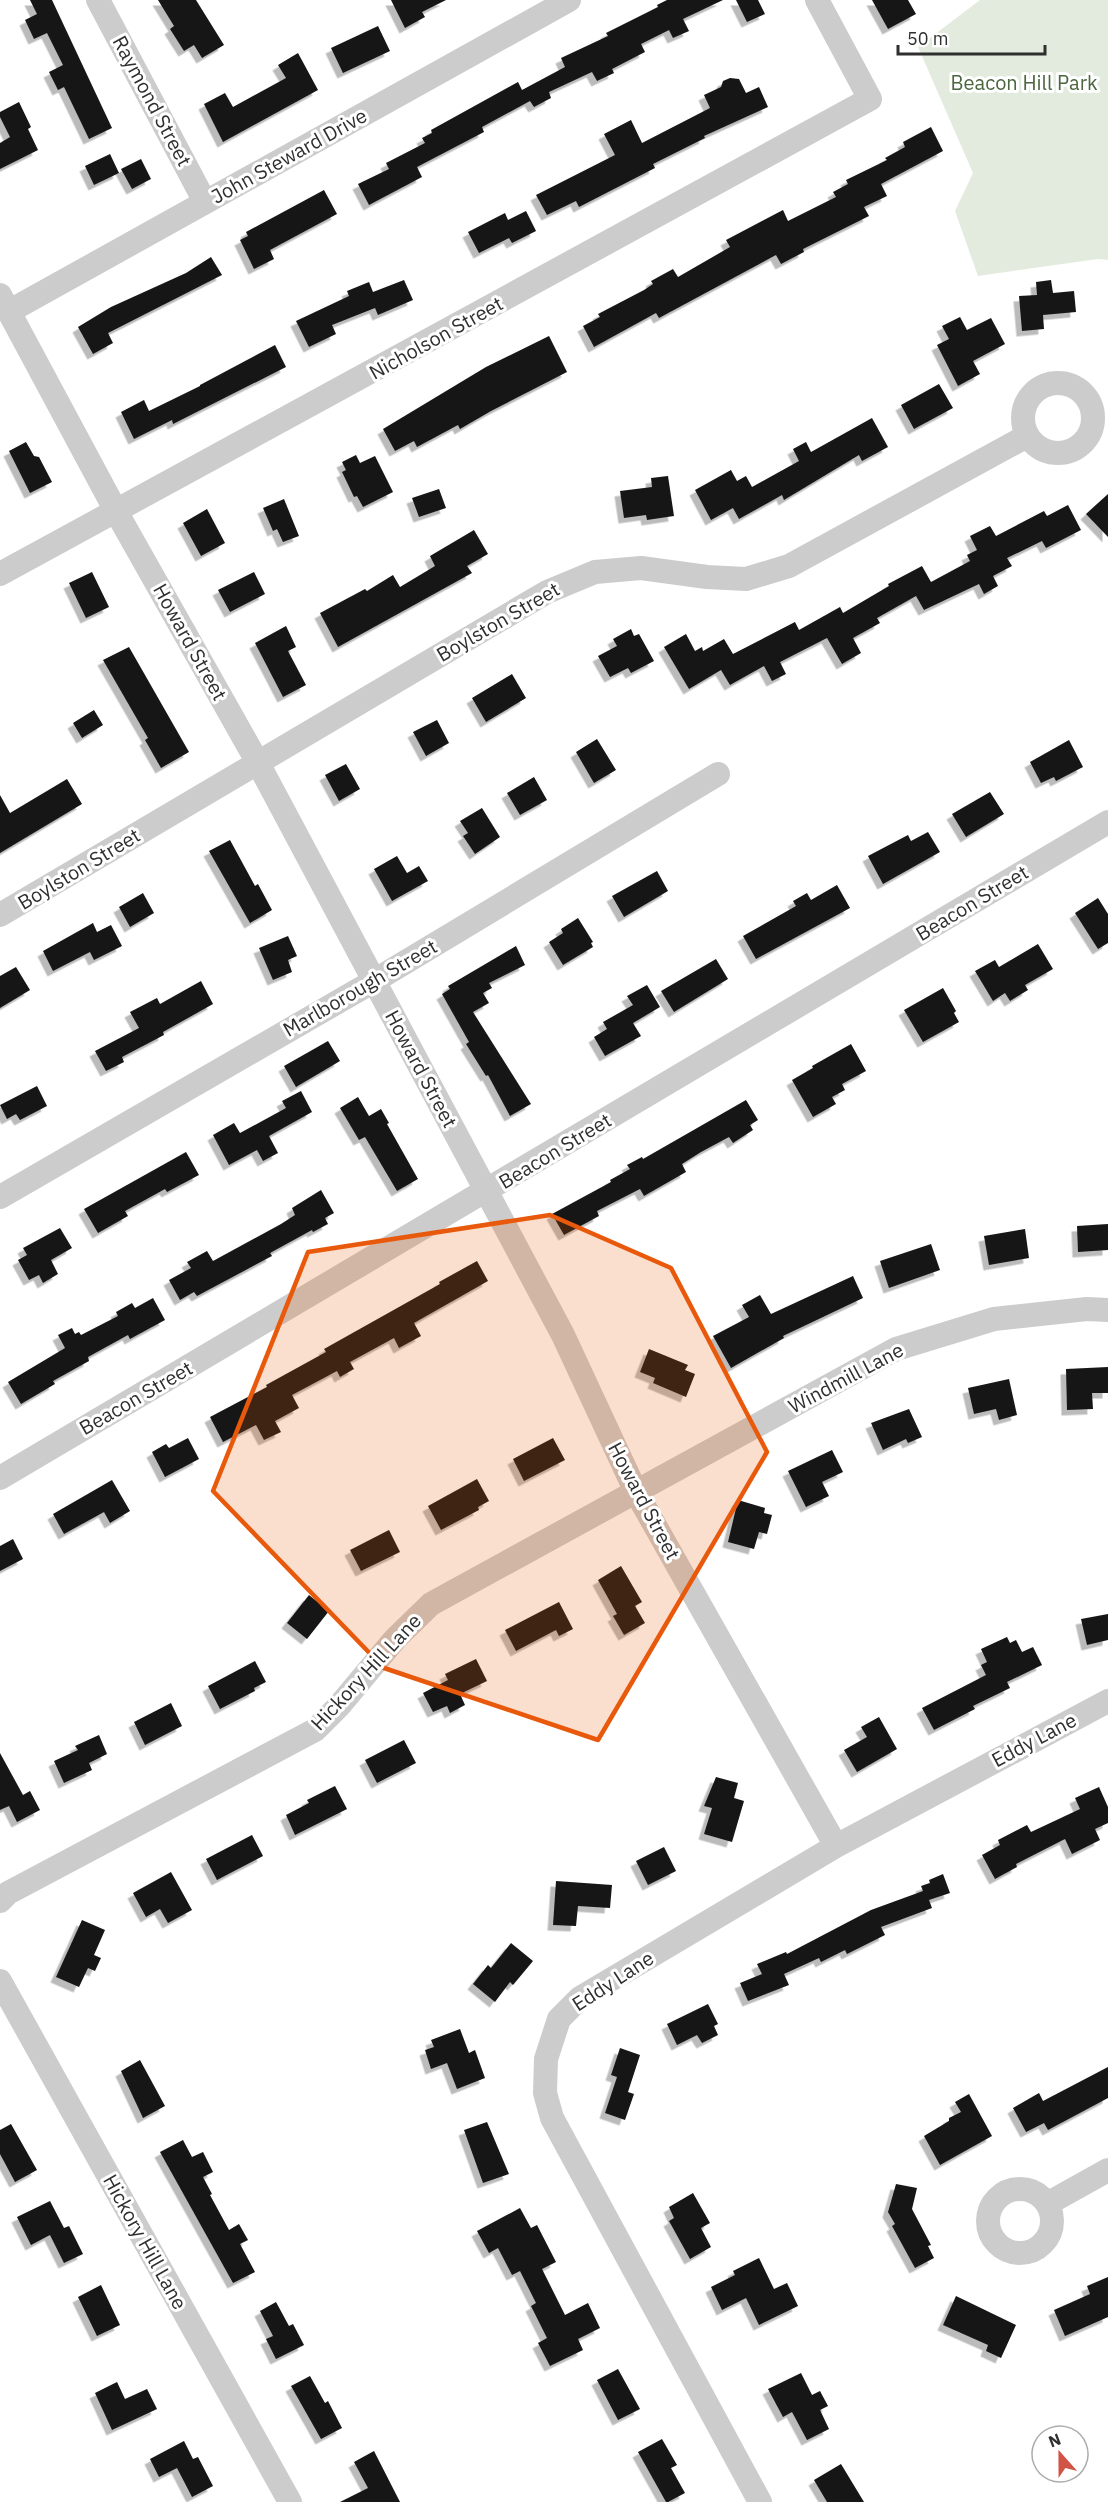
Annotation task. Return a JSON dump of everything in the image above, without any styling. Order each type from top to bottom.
[{"type":"street","name":"Raymond Street","points":[[98,0],[205,202]]},
{"type":"street","name":"Nicholson Street","points":[[0,574],[117,513],[870,99],[817,0]]},
{"type":"street","name":"John Steward Drive","points":[[4,304],[205,202],[567,1]]},
{"type":"street","name":"Howard Street","points":[[4,304],[117,513],[258,763],[487,1192],[563,1335],[636,1492],[836,1846]]},
{"type":"street","name":"Boylston Street","points":[[0,915],[547,591],[595,572],[641,568],[707,577],[746,579],[778,569],[799,560],[1027,436]]},
{"type":"street","name":"Marlborough Street","points":[[0,1197],[374,981],[718,774]]},
{"type":"street","name":"Beacon Street","points":[[0,1478],[487,1192],[1108,822]]},
{"type":"street","name":"Windmill Lane","points":[[636,1492],[896,1348],[994,1318],[1087,1309],[1108,1310]]},
{"type":"street","name":"Hickory Hill Lane","points":[[0,1901],[8,1893],[315,1730],[339,1706],[394,1639],[430,1605],[636,1492]]},
{"type":"street","name":"Eddy Lane","points":[[760,2502],[552,2118],[545,2093],[546,2059],[559,2019],[580,1998],[836,1846],[1108,1701]]},
{"type":"street","name":"Hickory Hill Lane","points":[[0,1982],[290,2502]]},
{"type":"street","points":[[1047,2204],[1108,2170]]},
{"type":"highlighted area","points":[[550,1215],[671,1268],[767,1452],[598,1740],[384,1668],[213,1491],[308,1252]]},
{"type":"green space","name":"Beacon Hill Park","points":[[980,0],[1108,0],[1108,260],[1098,259],[978,276],[955,211],[973,173],[918,47]]},
{"type":"building","points":[[30,0],[52,0],[112,128],[89,139],[64,87],[58,90],[49,72],[63,65],[47,33],[34,39],[25,20],[37,14]]},
{"type":"building","points":[[158,0],[196,0],[224,45],[202,58],[194,45],[184,51],[170,29],[174,26]]},
{"type":"building","points":[[391,0],[446,0],[422,12],[425,17],[405,28]]},
{"type":"building","points":[[667,0],[723,0],[683,19],[689,31],[673,38],[669,30],[641,44],[645,52],[612,69],[614,73],[597,81],[592,72],[549,92],[551,98],[534,107],[530,101],[482,127],[484,132],[417,167],[422,177],[369,205],[358,184],[389,169],[386,163],[425,143],[422,138],[432,133],[431,130],[518,82],[522,90],[565,67],[561,58],[608,36],[606,33],[658,7],[657,5]]},
{"type":"building","points":[[736,0],[758,0],[765,14],[747,22]]},
{"type":"building","points":[[872,0],[908,0],[916,14],[888,29]]},
{"type":"building","points":[[378,26],[390,51],[343,73],[331,48]]},
{"type":"building","points":[[298,53],[318,90],[223,142],[204,104],[225,93],[233,107],[286,78],[278,65]]},
{"type":"building","points":[[730,78],[739,79],[746,93],[759,87],[768,107],[704,136],[705,138],[653,164],[655,168],[579,207],[576,201],[547,215],[536,195],[615,155],[604,134],[631,120],[642,143],[710,108],[704,95],[721,87],[723,81]]},
{"type":"building","points":[[19,102],[31,127],[28,129],[38,150],[0,169],[0,143],[10,137],[0,117],[0,112]]},
{"type":"building","points":[[931,127],[943,151],[881,184],[887,196],[864,207],[869,216],[803,249],[804,252],[781,264],[776,255],[659,318],[656,313],[594,347],[583,326],[600,317],[598,314],[644,290],[653,284],[651,281],[673,269],[678,277],[730,247],[726,240],[783,210],[788,221],[836,197],[833,192],[848,184],[846,180],[887,160],[885,158],[905,147],[903,142]]},
{"type":"building","points":[[110,154],[119,173],[94,185],[85,166]]},
{"type":"building","points":[[141,159],[151,179],[132,189],[121,169]]},
{"type":"building","points":[[324,190],[337,214],[270,250],[274,259],[254,269],[240,240],[248,236],[246,232]]},
{"type":"building","points":[[526,211],[536,231],[512,243],[509,238],[479,253],[468,232],[505,213],[508,220]]},
{"type":"building","points":[[211,257],[222,275],[108,333],[113,343],[93,354],[78,327],[111,307],[186,273]]},
{"type":"building","points":[[404,280],[413,300],[378,315],[375,308],[332,325],[336,334],[309,347],[296,321],[349,296],[347,291],[369,282],[373,292]]},
{"type":"building","points":[[1051,280],[1053,293],[1074,291],[1076,312],[1043,315],[1044,329],[1022,331],[1019,296],[1037,295],[1036,282]]},
{"type":"building","points":[[960,317],[967,330],[991,318],[1005,344],[973,361],[980,374],[958,386],[937,345],[949,339],[942,326]]},
{"type":"building","points":[[549,336],[567,372],[460,429],[458,425],[417,447],[414,441],[395,451],[383,429],[486,367]]},
{"type":"building","points":[[275,345],[286,367],[173,424],[172,420],[134,439],[121,412],[144,400],[149,411]]},
{"type":"building","points":[[939,384],[953,408],[914,429],[901,405]]},
{"type":"building","points":[[872,418],[888,447],[862,461],[859,455],[784,500],[782,495],[739,519],[733,508],[711,520],[695,490],[731,470],[737,481],[746,476],[752,487],[799,461],[793,449],[806,442],[811,452]]},
{"type":"building","points":[[26,442],[34,456],[39,457],[52,482],[30,493],[9,451]]},
{"type":"building","points":[[356,455],[360,463],[375,456],[393,492],[363,507],[357,496],[354,497],[342,472],[346,470],[342,462]]},
{"type":"building","points":[[668,476],[674,516],[647,520],[646,515],[624,518],[620,491],[652,487],[651,478]]},
{"type":"building","points":[[439,489],[446,508],[419,517],[412,498]]},
{"type":"building","points":[[1108,494],[1108,537],[1086,514]]},
{"type":"building","points":[[284,499],[299,536],[283,542],[277,529],[273,531],[263,508]]},
{"type":"building","points":[[1068,505],[1081,530],[1046,548],[1042,541],[1007,558],[1012,566],[993,576],[998,586],[984,594],[979,584],[924,610],[916,596],[877,618],[880,623],[853,638],[861,653],[842,664],[827,638],[780,662],[786,674],[772,681],[764,666],[730,685],[721,670],[689,689],[664,647],[686,634],[695,651],[702,647],[703,651],[724,639],[733,654],[795,622],[799,630],[840,607],[843,613],[889,586],[888,584],[922,566],[931,582],[970,561],[967,555],[977,550],[970,536],[990,526],[996,536],[1044,511],[1047,516]]},
{"type":"building","points":[[207,509],[225,543],[201,556],[183,523]]},
{"type":"building","points":[[474,530],[488,554],[467,566],[472,573],[338,647],[320,613],[365,589],[367,591],[393,575],[400,587],[435,566],[430,556]]},
{"type":"building","points":[[92,572],[109,607],[86,618],[69,583]]},
{"type":"building","points":[[254,572],[265,594],[230,612],[218,590]]},
{"type":"building","points":[[286,626],[296,647],[288,651],[306,685],[283,697],[255,643]]},
{"type":"building","points":[[631,629],[634,636],[639,634],[654,661],[631,673],[628,668],[610,677],[598,656],[617,646],[613,639]]},
{"type":"building","points":[[129,647],[189,752],[161,768],[145,740],[148,738],[103,660]]},
{"type":"building","points":[[512,674],[526,698],[486,722],[472,698]]},
{"type":"building","points":[[94,710],[103,725],[82,738],[73,723]]},
{"type":"building","points":[[437,720],[449,743],[426,756],[413,732]]},
{"type":"building","points":[[597,739],[616,770],[594,783],[576,752]]},
{"type":"building","points":[[1069,740],[1083,767],[1056,781],[1054,777],[1041,783],[1030,762]]},
{"type":"building","points":[[346,764],[360,789],[339,801],[325,775]]},
{"type":"building","points":[[534,777],[547,800],[520,815],[507,793]]},
{"type":"building","points":[[67,779],[82,804],[0,853],[0,795],[10,813]]},
{"type":"building","points":[[990,792],[1004,814],[966,837],[952,814]]},
{"type":"building","points":[[482,808],[500,837],[475,854],[463,836],[468,833],[460,821]]},
{"type":"building","points":[[928,832],[940,852],[883,884],[868,856],[908,835],[911,841]]},
{"type":"building","points":[[230,840],[255,886],[258,884],[272,910],[250,923],[209,851]]},
{"type":"building","points":[[397,856],[407,873],[419,866],[428,881],[392,901],[374,869]]},
{"type":"building","points":[[657,871],[668,891],[624,917],[612,896]]},
{"type":"building","points":[[837,885],[850,908],[756,959],[743,936],[796,906],[793,901],[807,893],[811,900]]},
{"type":"building","points":[[143,893],[154,913],[130,927],[119,907]]},
{"type":"building","points":[[1098,898],[1108,914],[1108,943],[1098,949],[1075,913]]},
{"type":"building","points":[[578,918],[593,942],[591,943],[593,947],[563,965],[549,942],[563,933],[561,929]]},
{"type":"building","points":[[93,923],[97,932],[111,925],[122,946],[94,960],[90,952],[53,971],[43,951]]},
{"type":"building","points":[[288,936],[297,956],[288,960],[292,972],[273,980],[259,948]]},
{"type":"building","points":[[1038,944],[1053,969],[1025,985],[1028,990],[1010,1001],[1005,993],[993,1001],[975,971],[995,960],[999,967]]},
{"type":"building","points":[[516,946],[525,965],[489,983],[492,988],[483,993],[489,1003],[473,1012],[531,1104],[510,1116],[488,1075],[486,1076],[466,1044],[469,1042],[442,994],[450,989],[448,986]]},
{"type":"building","points":[[716,959],[728,979],[674,1012],[661,991]]},
{"type":"building","points":[[16,967],[30,990],[0,1008],[0,976]]},
{"type":"building","points":[[201,981],[213,1004],[163,1032],[164,1035],[122,1057],[124,1062],[106,1071],[95,1051],[139,1028],[130,1012],[157,998],[160,1004]]},
{"type":"building","points":[[647,985],[660,1007],[633,1023],[641,1036],[605,1056],[594,1037],[607,1029],[603,1022],[633,1005],[627,996]]},
{"type":"building","points":[[943,988],[956,1011],[954,1013],[959,1022],[923,1042],[904,1010]]},
{"type":"building","points":[[328,1041],[340,1061],[296,1087],[284,1066]]},
{"type":"building","points":[[851,1044],[866,1071],[842,1084],[845,1090],[832,1097],[836,1104],[813,1117],[792,1080]]},
{"type":"building","points":[[37,1086],[47,1106],[20,1120],[16,1114],[7,1119],[0,1105]]},
{"type":"building","points":[[301,1091],[312,1112],[269,1136],[278,1153],[263,1161],[257,1150],[229,1165],[213,1135],[234,1123],[240,1133],[286,1108],[282,1101]]},
{"type":"building","points":[[358,1097],[369,1116],[381,1109],[418,1179],[397,1191],[365,1137],[359,1140],[340,1108]]},
{"type":"building","points":[[746,1100],[758,1120],[750,1125],[753,1130],[733,1143],[729,1137],[701,1152],[682,1164],[686,1172],[644,1196],[640,1189],[597,1211],[599,1216],[564,1235],[552,1214],[611,1182],[610,1180],[630,1169],[627,1165],[642,1157],[643,1159]]},
{"type":"building","points":[[186,1152],[199,1175],[167,1192],[165,1189],[125,1211],[128,1216],[98,1233],[84,1209]]},
{"type":"building","points":[[321,1190],[334,1213],[325,1218],[328,1224],[270,1253],[272,1256],[197,1296],[194,1292],[180,1300],[169,1280],[191,1268],[187,1262],[207,1251],[213,1261],[295,1215],[292,1208]]},
{"type":"building","points":[[1108,1224],[1108,1250],[1078,1252],[1077,1226]]},
{"type":"building","points":[[60,1228],[72,1248],[51,1260],[58,1274],[43,1283],[39,1275],[29,1280],[18,1260],[27,1255],[23,1248]]},
{"type":"building","points":[[1025,1229],[1029,1258],[989,1265],[984,1236]]},
{"type":"building","points":[[931,1244],[940,1270],[889,1288],[880,1261]]},
{"type":"building","points":[[477,1261],[488,1281],[414,1323],[421,1336],[399,1348],[394,1338],[350,1362],[354,1369],[340,1377],[337,1371],[292,1395],[299,1408],[275,1421],[281,1432],[264,1440],[256,1425],[223,1442],[210,1417],[267,1387],[266,1385],[326,1352],[324,1349]]},
{"type":"building","points":[[853,1276],[863,1298],[783,1336],[784,1338],[731,1368],[713,1336],[749,1317],[742,1305],[760,1295],[771,1314]]},
{"type":"building","points":[[153,1298],[165,1320],[130,1339],[128,1335],[88,1357],[89,1361],[53,1381],[55,1384],[21,1404],[8,1382],[65,1348],[58,1335],[72,1328],[75,1334],[79,1332],[81,1335],[118,1316],[116,1312],[132,1303],[135,1308]]},
{"type":"building","points":[[649,1349],[688,1365],[685,1370],[695,1374],[686,1397],[653,1383],[655,1378],[640,1372]]},
{"type":"building","points":[[1108,1367],[1108,1393],[1092,1393],[1093,1409],[1067,1410],[1066,1369]]},
{"type":"building","points":[[1009,1379],[1017,1415],[999,1420],[996,1409],[974,1414],[968,1388]]},
{"type":"building","points":[[909,1409],[922,1437],[908,1443],[906,1439],[883,1450],[871,1423]]},
{"type":"building","points":[[188,1438],[199,1459],[165,1477],[152,1452],[166,1444],[169,1448]]},
{"type":"building","points":[[553,1438],[565,1460],[524,1481],[513,1459]]},
{"type":"building","points":[[832,1450],[843,1472],[822,1482],[829,1496],[806,1507],[788,1471]]},
{"type":"building","points":[[477,1479],[489,1501],[478,1507],[479,1510],[441,1530],[428,1506]]},
{"type":"building","points":[[112,1480],[130,1511],[110,1523],[104,1512],[64,1534],[53,1514]]},
{"type":"building","points":[[738,1500],[765,1508],[764,1513],[772,1515],[767,1534],[759,1532],[754,1549],[728,1542]]},
{"type":"building","points":[[389,1530],[400,1552],[361,1571],[350,1550]]},
{"type":"building","points":[[13,1539],[23,1559],[0,1571],[0,1546]]},
{"type":"building","points":[[621,1566],[642,1602],[635,1606],[645,1623],[624,1635],[613,1616],[617,1614],[598,1580]]},
{"type":"building","points":[[309,1595],[329,1611],[307,1639],[287,1623]]},
{"type":"building","points":[[559,1602],[573,1629],[559,1636],[556,1630],[516,1651],[505,1630]]},
{"type":"building","points":[[1108,1614],[1108,1640],[1087,1645],[1081,1619]]},
{"type":"building","points":[[1007,1637],[1010,1643],[1016,1640],[1022,1652],[1033,1647],[1042,1665],[1007,1682],[1010,1688],[973,1706],[975,1709],[934,1730],[922,1708],[986,1675],[981,1665],[987,1662],[981,1649]]},
{"type":"building","points":[[476,1659],[487,1681],[460,1694],[465,1705],[450,1713],[447,1706],[433,1712],[423,1693],[448,1680],[445,1674]]},
{"type":"building","points":[[255,1661],[266,1682],[254,1688],[255,1691],[220,1709],[208,1686]]},
{"type":"building","points":[[171,1703],[182,1726],[145,1745],[134,1722]]},
{"type":"building","points":[[879,1717],[897,1749],[857,1772],[844,1750],[867,1737],[861,1727]]},
{"type":"building","points":[[99,1735],[107,1754],[89,1763],[92,1770],[64,1783],[54,1761],[78,1750],[75,1746]]},
{"type":"building","points":[[404,1740],[416,1763],[377,1783],[365,1760]]},
{"type":"building","points":[[0,1753],[23,1795],[30,1791],[40,1810],[17,1822],[9,1806],[0,1810]]},
{"type":"building","points":[[716,1777],[738,1783],[734,1798],[744,1801],[732,1842],[704,1834],[712,1808],[704,1806]]},
{"type":"building","points":[[335,1786],[347,1809],[295,1835],[286,1815],[309,1803],[307,1800]]},
{"type":"building","points":[[1099,1787],[1108,1807],[1108,1823],[1095,1829],[1100,1840],[1072,1854],[1065,1839],[1016,1864],[1017,1867],[995,1879],[982,1855],[1000,1845],[998,1840],[1027,1825],[1031,1832],[1080,1809],[1075,1798]]},
{"type":"building","points":[[252,1835],[263,1856],[217,1880],[206,1859]]},
{"type":"building","points":[[664,1847],[676,1871],[648,1885],[636,1861]]},
{"type":"building","points":[[171,1872],[192,1910],[168,1923],[160,1909],[146,1917],[133,1893]]},
{"type":"building","points":[[943,1874],[950,1893],[929,1900],[932,1908],[881,1927],[885,1935],[847,1954],[845,1950],[821,1962],[819,1958],[784,1974],[789,1985],[748,2001],[740,1983],[762,1974],[757,1964],[786,1952],[787,1954],[871,1910],[923,1891],[921,1886]]},
{"type":"building","points":[[556,1881],[612,1885],[610,1908],[578,1906],[576,1926],[553,1925]]},
{"type":"building","points":[[82,1920],[105,1930],[94,1955],[101,1958],[95,1971],[88,1968],[79,1987],[56,1977]]},
{"type":"building","points":[[511,1943],[533,1961],[513,1985],[510,1982],[495,2002],[473,1984],[488,1965],[491,1968]]},
{"type":"building","points":[[708,2004],[718,2024],[714,2026],[718,2035],[702,2043],[697,2035],[677,2045],[667,2024]]},
{"type":"building","points":[[460,2029],[469,2053],[475,2050],[485,2078],[457,2089],[447,2063],[431,2069],[425,2050],[434,2047],[431,2040]]},
{"type":"building","points":[[620,2048],[640,2055],[628,2092],[634,2094],[625,2120],[605,2113],[617,2077],[611,2075]]},
{"type":"building","points":[[140,2060],[165,2106],[143,2118],[121,2071]]},
{"type":"building","points":[[1108,2067],[1108,2098],[1048,2130],[1044,2123],[1026,2132],[1013,2108],[1039,2093],[1043,2101]]},
{"type":"building","points":[[969,2094],[992,2136],[940,2165],[924,2136],[961,2112],[955,2102]]},
{"type":"building","points":[[487,2122],[509,2174],[483,2183],[464,2130]]},
{"type":"building","points":[[11,2124],[37,2170],[15,2182],[0,2154],[0,2130]]},
{"type":"building","points":[[183,2140],[192,2157],[203,2152],[213,2172],[203,2177],[229,2230],[239,2224],[248,2240],[240,2244],[255,2272],[233,2283],[160,2152]]},
{"type":"building","points":[[896,2184],[917,2188],[912,2209],[931,2245],[928,2246],[934,2258],[915,2268],[892,2226],[895,2224],[888,2212]]},
{"type":"building","points":[[693,2193],[710,2223],[701,2228],[711,2247],[690,2259],[669,2221],[674,2218],[669,2207]]},
{"type":"building","points":[[50,2201],[64,2228],[69,2226],[83,2254],[64,2263],[50,2235],[31,2245],[17,2217]]},
{"type":"building","points":[[520,2208],[531,2228],[537,2225],[556,2262],[542,2269],[565,2315],[588,2303],[600,2328],[578,2339],[583,2350],[550,2366],[538,2343],[547,2338],[531,2306],[536,2303],[520,2271],[512,2275],[498,2248],[489,2253],[477,2231]]},
{"type":"building","points":[[759,2258],[774,2289],[787,2283],[798,2306],[759,2325],[746,2298],[722,2310],[711,2287],[735,2275],[733,2271]]},
{"type":"building","points":[[1108,2277],[1108,2317],[1065,2336],[1054,2310],[1090,2294],[1087,2286]]},
{"type":"building","points":[[101,2285],[120,2325],[97,2336],[78,2297]]},
{"type":"building","points":[[956,2296],[1016,2325],[1001,2358],[986,2351],[988,2345],[943,2325]]},
{"type":"building","points":[[276,2302],[289,2326],[293,2324],[304,2345],[276,2359],[266,2339],[273,2336],[260,2311]]},
{"type":"building","points":[[618,2369],[640,2409],[618,2420],[597,2380]]},
{"type":"building","points":[[801,2373],[812,2395],[820,2391],[828,2406],[820,2410],[829,2429],[807,2440],[792,2412],[783,2417],[768,2389]]},
{"type":"building","points":[[310,2376],[325,2403],[328,2401],[342,2428],[321,2439],[291,2386]]},
{"type":"building","points":[[117,2382],[125,2399],[147,2389],[157,2409],[112,2430],[95,2393]]},
{"type":"building","points":[[662,2439],[677,2465],[671,2468],[685,2493],[668,2502],[638,2452]]},
{"type":"building","points":[[184,2441],[193,2459],[198,2457],[213,2486],[192,2497],[177,2468],[159,2477],[150,2459]]},
{"type":"building","points":[[374,2451],[400,2502],[340,2502],[368,2488],[354,2462]]},
{"type":"building","points":[[841,2464],[864,2502],[827,2502],[814,2480]]}]
